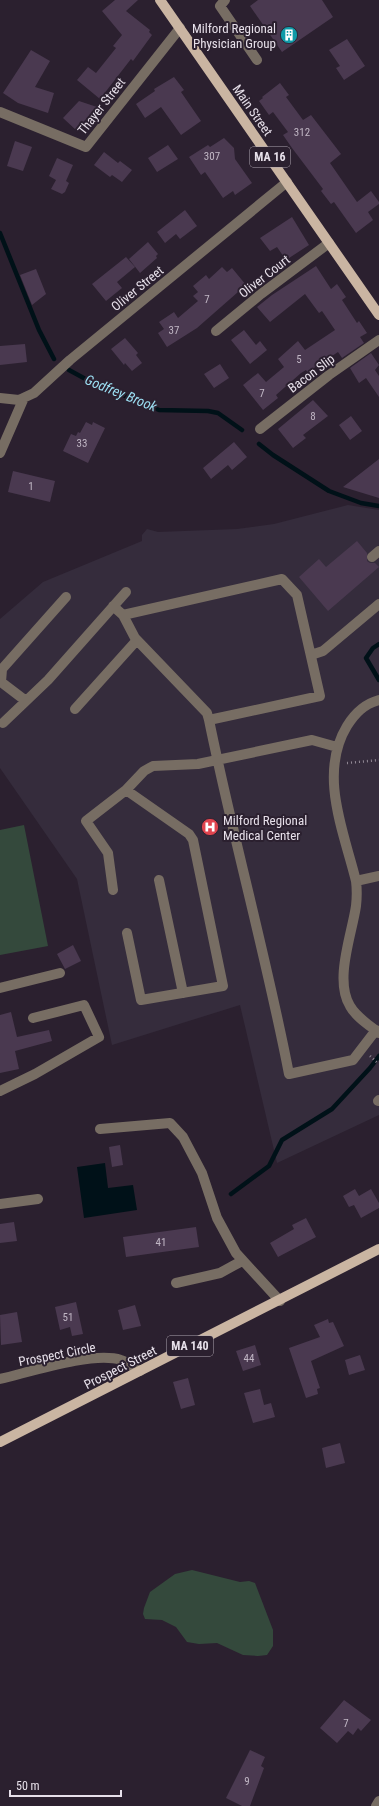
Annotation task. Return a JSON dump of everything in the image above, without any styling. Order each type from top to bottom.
[{"type":"main road","name":"Main Street","points":[[163,1],[180,28],[379,315]]},
{"type":"main road","name":"Prospect Street","points":[[0,1442],[280,1301],[379,1248]]},
{"type":"street","points":[[226,0],[220,6],[257,60]]},
{"type":"street","name":"Thayer Street","points":[[0,112],[86,146],[180,28]]},
{"type":"street","name":"Oliver Street","points":[[23,400],[34,393],[70,360],[287,182]]},
{"type":"street","name":"Oliver Court","points":[[216,331],[261,294],[329,243]]},
{"type":"street","name":"Bacon Slip","points":[[260,429],[329,375],[379,340]]},
{"type":"street","points":[[0,398],[23,400],[0,453]]},
{"type":"street","points":[[123,615],[282,579],[297,595],[320,696],[210,720]]},
{"type":"street","points":[[3,723],[48,680],[126,592]]},
{"type":"street","points":[[26,701],[1,682],[2,669],[66,597]]},
{"type":"street","points":[[311,655],[323,651],[379,604]]},
{"type":"street","points":[[113,606],[123,615],[137,640],[207,713],[210,720],[218,761],[272,989],[289,1074],[353,1060],[377,1032],[350,1006],[343,981],[356,906],[356,881],[333,782],[335,756],[337,747],[344,732],[353,717],[365,705],[379,700]]},
{"type":"street","points":[[75,709],[137,640]]},
{"type":"street","points":[[113,890],[108,853],[86,821],[126,790],[144,771],[153,766],[198,764],[218,761],[312,740],[337,747]]},
{"type":"street","points":[[126,790],[189,834],[193,840],[223,986],[141,1000],[127,933]]},
{"type":"street","points":[[356,881],[379,876]]},
{"type":"street","points":[[159,880],[183,993]]},
{"type":"street","points":[[0,988],[60,973]]},
{"type":"street","points":[[0,1091],[35,1074],[99,1037],[84,1005],[33,1018]]},
{"type":"street","points":[[100,1129],[170,1123],[183,1137],[202,1173],[218,1218],[236,1254],[280,1301]]},
{"type":"street","points":[[0,1204],[38,1198]]},
{"type":"street","points":[[176,1283],[220,1273],[242,1261]]},
{"type":"street","name":"Prospect Circle","points":[[0,1379],[62,1364],[106,1358],[122,1360],[140,1371]]},
{"type":"street","points":[[376,1806],[379,1801]]},
{"type":"path","points":[[344,763],[379,760]]},
{"type":"path","points":[[367,1054],[379,1064]]},
{"type":"shaded area","name":"Milford Regional Medical Center","points":[[348,505],[379,510],[379,1115],[277,1163],[240,1005],[112,1045],[77,879],[0,768],[0,619],[43,582],[142,541],[142,535],[147,529],[158,532],[237,529],[274,524]]},
{"type":"shaded area","points":[[105,1163],[108,1188],[133,1185],[137,1210],[84,1218],[77,1167]]},
{"type":"green space","points":[[24,825],[48,946],[0,955],[0,830]]},
{"type":"green space","points":[[192,1570],[240,1582],[249,1581],[255,1583],[273,1630],[273,1646],[267,1655],[243,1655],[217,1643],[199,1644],[187,1642],[176,1627],[162,1620],[145,1619],[143,1614],[144,1608],[150,1592],[175,1574]]},
{"type":"building","points":[[115,0],[138,0],[126,11],[150,30],[149,32],[152,35],[133,61],[131,59],[100,99],[77,80],[88,67],[96,73],[116,48],[113,46],[122,35],[102,11]]},
{"type":"building","name":"Milford Regional Physician Group","points":[[258,0],[322,0],[333,17],[282,52],[250,6]]},
{"type":"building","points":[[347,39],[365,66],[344,80],[336,68],[340,66],[329,50]]},
{"type":"building","points":[[31,50],[50,61],[35,87],[54,93],[48,113],[18,103],[3,93]]},
{"type":"building","points":[[174,77],[184,90],[181,92],[201,121],[181,135],[161,107],[145,118],[136,104],[155,91],[154,89]]},
{"type":"building","points":[[280,83],[289,95],[286,97],[303,120],[311,115],[341,154],[330,163],[357,202],[371,191],[379,202],[379,204],[368,212],[373,220],[356,233],[334,202],[331,204],[321,191],[323,189],[283,135],[288,132],[273,112],[269,115],[259,101]]},
{"type":"building","points":[[79,101],[97,107],[76,130],[63,118]]},
{"type":"building","points":[[224,138],[234,148],[235,159],[252,183],[235,195],[233,191],[223,198],[205,172],[201,175],[189,157],[208,145],[210,147]]},
{"type":"building","points":[[15,141],[32,147],[23,171],[7,166]]},
{"type":"building","points":[[168,145],[178,159],[157,172],[148,158]]},
{"type":"building","points":[[104,152],[118,163],[120,161],[132,170],[122,182],[112,175],[110,177],[94,165]]},
{"type":"building","points":[[57,158],[73,165],[66,181],[69,183],[65,192],[62,194],[51,189],[56,180],[49,176]]},
{"type":"building","points":[[185,210],[197,226],[180,239],[176,234],[165,243],[157,232]]},
{"type":"building","points":[[292,217],[309,245],[286,260],[277,247],[270,251],[260,238]]},
{"type":"building","points":[[148,242],[158,254],[156,256],[157,258],[140,273],[129,259]]},
{"type":"building","points":[[126,257],[135,267],[117,282],[122,288],[106,301],[92,284]]},
{"type":"building","points":[[316,266],[331,289],[337,284],[346,297],[342,300],[357,323],[359,321],[367,333],[360,337],[364,343],[342,358],[338,352],[329,358],[328,356],[308,373],[306,370],[301,373],[276,395],[278,398],[263,410],[243,385],[258,373],[266,382],[284,367],[278,359],[298,341],[305,350],[335,330],[322,311],[319,313],[305,294],[270,322],[257,307],[272,295]]},
{"type":"building","points":[[222,267],[227,272],[232,268],[246,285],[197,328],[167,347],[158,333],[164,329],[159,322],[174,312],[178,318],[198,301],[193,296],[198,292],[193,286],[206,275],[209,279]]},
{"type":"building","points":[[36,269],[46,294],[32,305],[20,275]]},
{"type":"building","points":[[244,330],[256,345],[260,341],[267,350],[250,364],[231,340]]},
{"type":"building","points":[[125,338],[138,353],[136,355],[142,363],[132,371],[125,363],[124,365],[111,349]]},
{"type":"building","points":[[25,344],[27,362],[0,365],[0,346]]},
{"type":"building","points":[[371,353],[379,365],[375,370],[379,376],[379,397],[366,378],[359,383],[350,368]]},
{"type":"building","points":[[220,364],[229,378],[214,388],[204,374]]},
{"type":"building","points":[[313,400],[328,416],[303,435],[306,438],[293,448],[278,429]]},
{"type":"building","points":[[351,416],[362,431],[350,440],[339,425]]},
{"type":"building","points":[[86,422],[92,425],[93,422],[105,428],[88,463],[63,451],[71,434],[76,436],[78,432],[80,433]]},
{"type":"building","points":[[234,442],[247,457],[232,470],[228,465],[211,479],[203,468]]},
{"type":"building","points":[[379,459],[379,498],[343,487]]},
{"type":"building","points":[[13,471],[55,481],[50,502],[8,492]]},
{"type":"building","points":[[357,541],[367,553],[367,561],[370,563],[375,563],[379,567],[328,611],[299,577],[319,559],[326,567]]},
{"type":"building","points":[[73,945],[81,961],[65,969],[57,954]]},
{"type":"building","points":[[11,1012],[17,1037],[49,1030],[52,1041],[15,1051],[19,1069],[0,1073],[0,1015]]},
{"type":"building","points":[[120,1145],[123,1165],[112,1167],[109,1147]]},
{"type":"building","points":[[355,1189],[359,1196],[371,1189],[379,1203],[379,1208],[361,1218],[354,1205],[349,1207],[343,1196]]},
{"type":"building","points":[[306,1218],[316,1237],[278,1257],[270,1243],[294,1229],[292,1225]]},
{"type":"building","points":[[14,1222],[17,1241],[0,1243],[0,1224]]},
{"type":"building","points":[[196,1227],[199,1247],[126,1257],[123,1237]]},
{"type":"building","points":[[76,1302],[83,1334],[72,1336],[70,1327],[60,1330],[55,1307]]},
{"type":"building","points":[[135,1305],[141,1326],[123,1330],[118,1310]]},
{"type":"building","points":[[17,1312],[22,1342],[1,1345],[0,1315]]},
{"type":"building","points":[[328,1319],[329,1323],[333,1322],[344,1346],[311,1361],[320,1388],[317,1389],[318,1394],[306,1398],[289,1348],[320,1337],[314,1325]]},
{"type":"building","points":[[255,1345],[261,1365],[243,1371],[236,1351]]},
{"type":"building","points":[[360,1355],[365,1370],[349,1375],[345,1360]]},
{"type":"building","points":[[188,1378],[195,1405],[181,1409],[173,1382]]},
{"type":"building","points":[[260,1389],[264,1405],[271,1403],[275,1417],[253,1423],[244,1393]]},
{"type":"building","points":[[340,1443],[345,1463],[326,1468],[322,1448]]},
{"type":"building","points":[[344,1700],[371,1720],[361,1731],[358,1728],[353,1735],[348,1731],[337,1743],[320,1728]]},
{"type":"building","points":[[250,1750],[265,1757],[261,1766],[264,1768],[250,1806],[242,1806],[226,1798]]},
{"type":"waterway","name":"Godfrey Brook","points":[[0,233],[39,330],[54,359]]},
{"type":"waterway","name":"Godfrey Brook","points":[[69,370],[91,382],[159,410],[208,411],[218,413],[242,430]]},
{"type":"waterway","name":"Godfrey Brook","points":[[259,444],[273,455],[329,491],[361,503],[379,506]]},
{"type":"waterway","points":[[379,644],[373,648],[366,658],[379,680]]},
{"type":"waterway","points":[[231,1194],[269,1166],[282,1140],[332,1109],[370,1068],[379,1056]]},
{"type":"place","name":"Milford Regional Physician Group","points":[[289,35]]},
{"type":"place","name":"Milford Regional Medical Center","points":[[210,827]]}]
